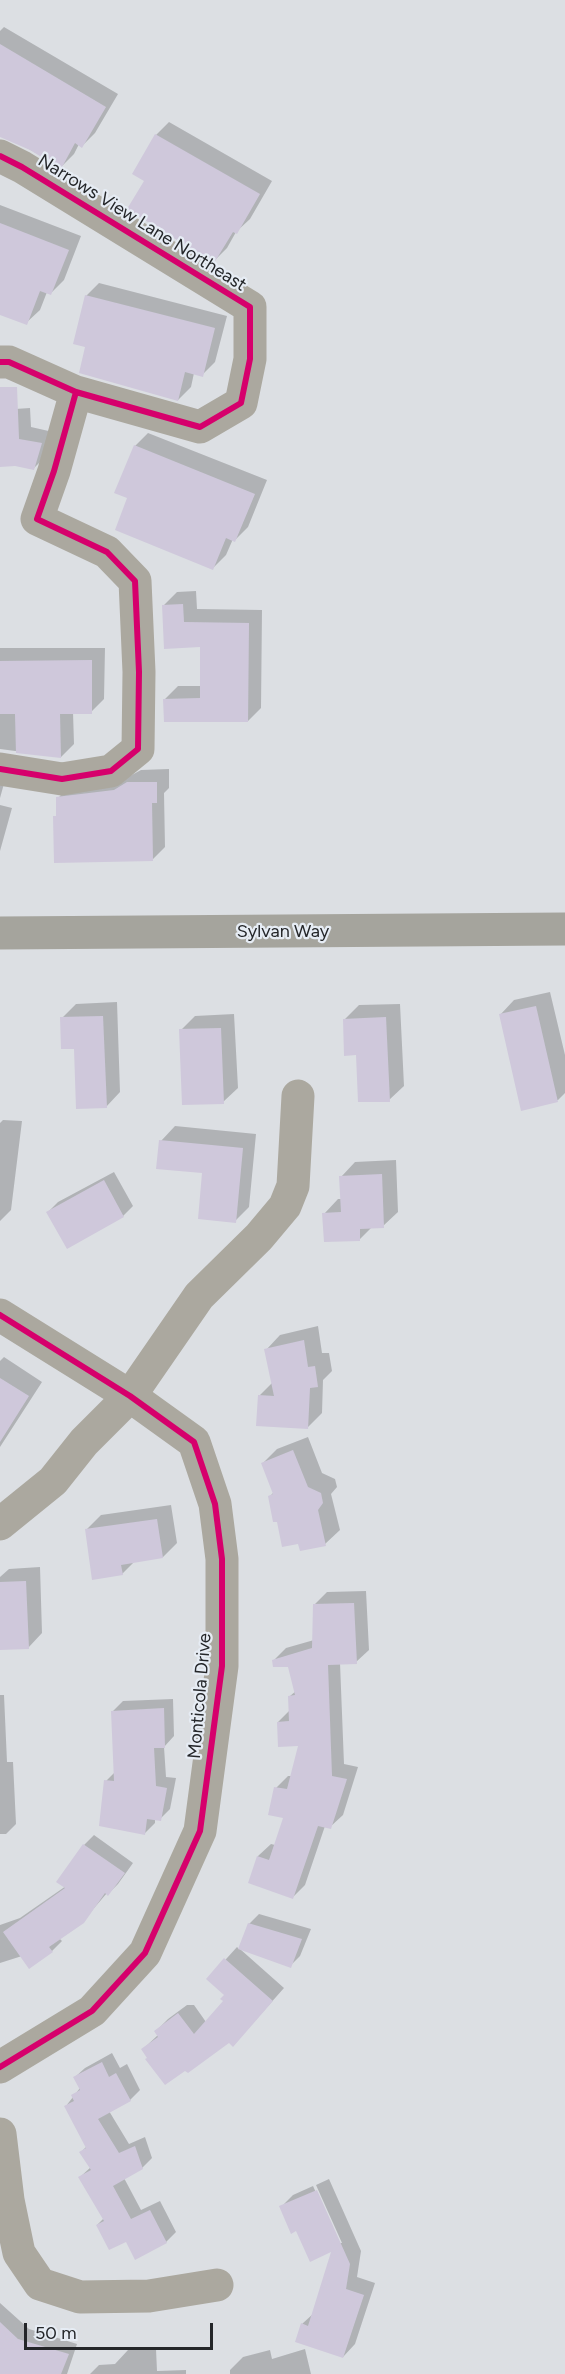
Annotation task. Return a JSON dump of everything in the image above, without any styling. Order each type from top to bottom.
[{"type":"main road","name":"Sylvan Way","points":[[0,933],[565,929]]},
{"type":"street","name":"Narrows View Lane Northeast","points":[[0,156],[22,167],[250,307],[250,359],[241,404],[200,427],[76,392],[9,362],[0,362]]},
{"type":"street","points":[[0,769],[62,779],[111,771],[138,749],[139,672],[135,580],[107,552],[37,519],[54,471],[76,392]]},
{"type":"street","points":[[0,1524],[53,1481],[84,1442],[130,1396],[199,1296],[259,1237],[285,1206],[293,1185],[298,1096]]},
{"type":"street","name":"Monticola Drive","points":[[0,1315],[130,1396],[194,1442],[215,1504],[222,1559],[222,1666],[200,1831],[145,1953],[92,2011],[0,2067]]},
{"type":"street","points":[[0,2134],[8,2200],[19,2253],[40,2284],[80,2297],[149,2296],[217,2285]]},
{"type":"building","points":[[0,44],[106,107],[82,148],[75,143],[61,169],[30,150],[0,137]]},
{"type":"building","points":[[155,134],[260,194],[237,234],[233,232],[214,263],[127,209],[144,181],[132,174]]},
{"type":"building","points":[[0,223],[69,250],[51,295],[40,291],[27,325],[0,315]]},
{"type":"building","points":[[85,295],[215,328],[203,377],[185,372],[178,401],[79,373],[85,347],[73,344]]},
{"type":"building","points":[[0,387],[17,387],[19,439],[42,443],[34,470],[15,466],[0,467]]},
{"type":"building","points":[[134,445],[255,494],[235,542],[226,538],[213,570],[115,530],[127,498],[114,493]]},
{"type":"building","points":[[183,604],[184,622],[249,623],[248,722],[164,722],[163,699],[200,698],[200,647],[164,649],[162,605]]},
{"type":"building","points":[[92,660],[92,714],[60,714],[61,758],[16,753],[15,714],[0,714],[0,661]]},
{"type":"building","points":[[127,782],[157,782],[157,803],[152,803],[153,861],[54,863],[53,816],[56,816],[56,797],[114,790]]},
{"type":"building","points":[[536,1006],[558,1102],[521,1111],[499,1014]]},
{"type":"building","points":[[103,1016],[107,1108],[76,1109],[74,1049],[61,1049],[60,1017]]},
{"type":"building","points":[[386,1017],[390,1102],[358,1102],[356,1055],[344,1056],[343,1019]]},
{"type":"building","points":[[221,1028],[224,1104],[182,1105],[179,1029]]},
{"type":"building","points":[[159,1140],[243,1148],[236,1223],[198,1219],[202,1173],[156,1169]]},
{"type":"building","points":[[382,1174],[384,1228],[360,1229],[360,1241],[324,1242],[322,1213],[341,1212],[339,1176]]},
{"type":"building","points":[[104,1180],[124,1217],[67,1249],[46,1212]]},
{"type":"building","points":[[304,1340],[308,1367],[315,1366],[318,1387],[310,1388],[308,1429],[256,1426],[258,1395],[274,1396],[264,1349]]},
{"type":"building","points":[[0,1378],[29,1396],[0,1442]]},
{"type":"building","points":[[293,1450],[308,1487],[321,1493],[323,1503],[318,1510],[326,1546],[300,1551],[298,1544],[282,1547],[277,1522],[273,1522],[268,1496],[273,1494],[261,1463]]},
{"type":"building","points":[[157,1519],[163,1558],[121,1565],[123,1575],[92,1580],[85,1529]]},
{"type":"building","points":[[26,1581],[29,1649],[0,1650],[0,1582]]},
{"type":"building","points":[[354,1603],[357,1664],[328,1665],[332,1776],[347,1779],[331,1829],[318,1826],[293,1899],[248,1883],[257,1856],[269,1860],[283,1818],[268,1815],[274,1787],[287,1789],[298,1746],[278,1747],[277,1722],[289,1721],[288,1696],[295,1695],[288,1667],[273,1667],[272,1660],[312,1648],[313,1604]]},
{"type":"building","points":[[164,1708],[165,1748],[154,1748],[156,1786],[167,1788],[161,1821],[147,1819],[145,1835],[99,1826],[104,1780],[114,1781],[111,1711]]},
{"type":"building","points":[[83,1844],[125,1873],[108,1896],[105,1893],[84,1923],[49,1947],[53,1952],[29,1969],[3,1932],[65,1888],[56,1882]]},
{"type":"building","points":[[248,1923],[302,1939],[291,1968],[238,1949]]},
{"type":"building","points":[[224,1958],[273,2001],[233,2047],[229,2043],[188,2073],[185,2071],[165,2085],[145,2059],[147,2058],[141,2049],[158,2037],[154,2031],[178,2013],[194,2034],[223,2001],[220,1999],[224,1995],[206,1979]]},
{"type":"building","points":[[102,2062],[109,2077],[116,2073],[131,2101],[98,2119],[119,2153],[135,2146],[143,2169],[113,2186],[131,2219],[150,2210],[167,2243],[135,2260],[126,2242],[109,2250],[96,2225],[104,2221],[78,2177],[91,2170],[79,2152],[86,2148],[64,2106],[74,2101],[71,2095],[80,2090],[73,2077]]},
{"type":"building","points":[[317,2190],[350,2264],[346,2289],[364,2295],[343,2358],[295,2342],[301,2323],[308,2326],[331,2252],[310,2262],[296,2231],[291,2234],[279,2206]]},
{"type":"building","points":[[0,2322],[18,2339],[69,2354],[61,2374],[0,2374]]},
{"type":"cycle path","points":[[0,156],[22,167],[250,307],[250,359],[241,403],[200,427],[76,392],[9,362],[0,362]]},
{"type":"cycle path","points":[[0,769],[62,779],[111,771],[138,749],[139,672],[135,581],[107,552],[37,519],[54,471],[76,392]]},
{"type":"cycle path","points":[[0,1315],[130,1396],[194,1442],[215,1504],[222,1559],[222,1666],[200,1831],[145,1953],[92,2011],[0,2067]]}]
